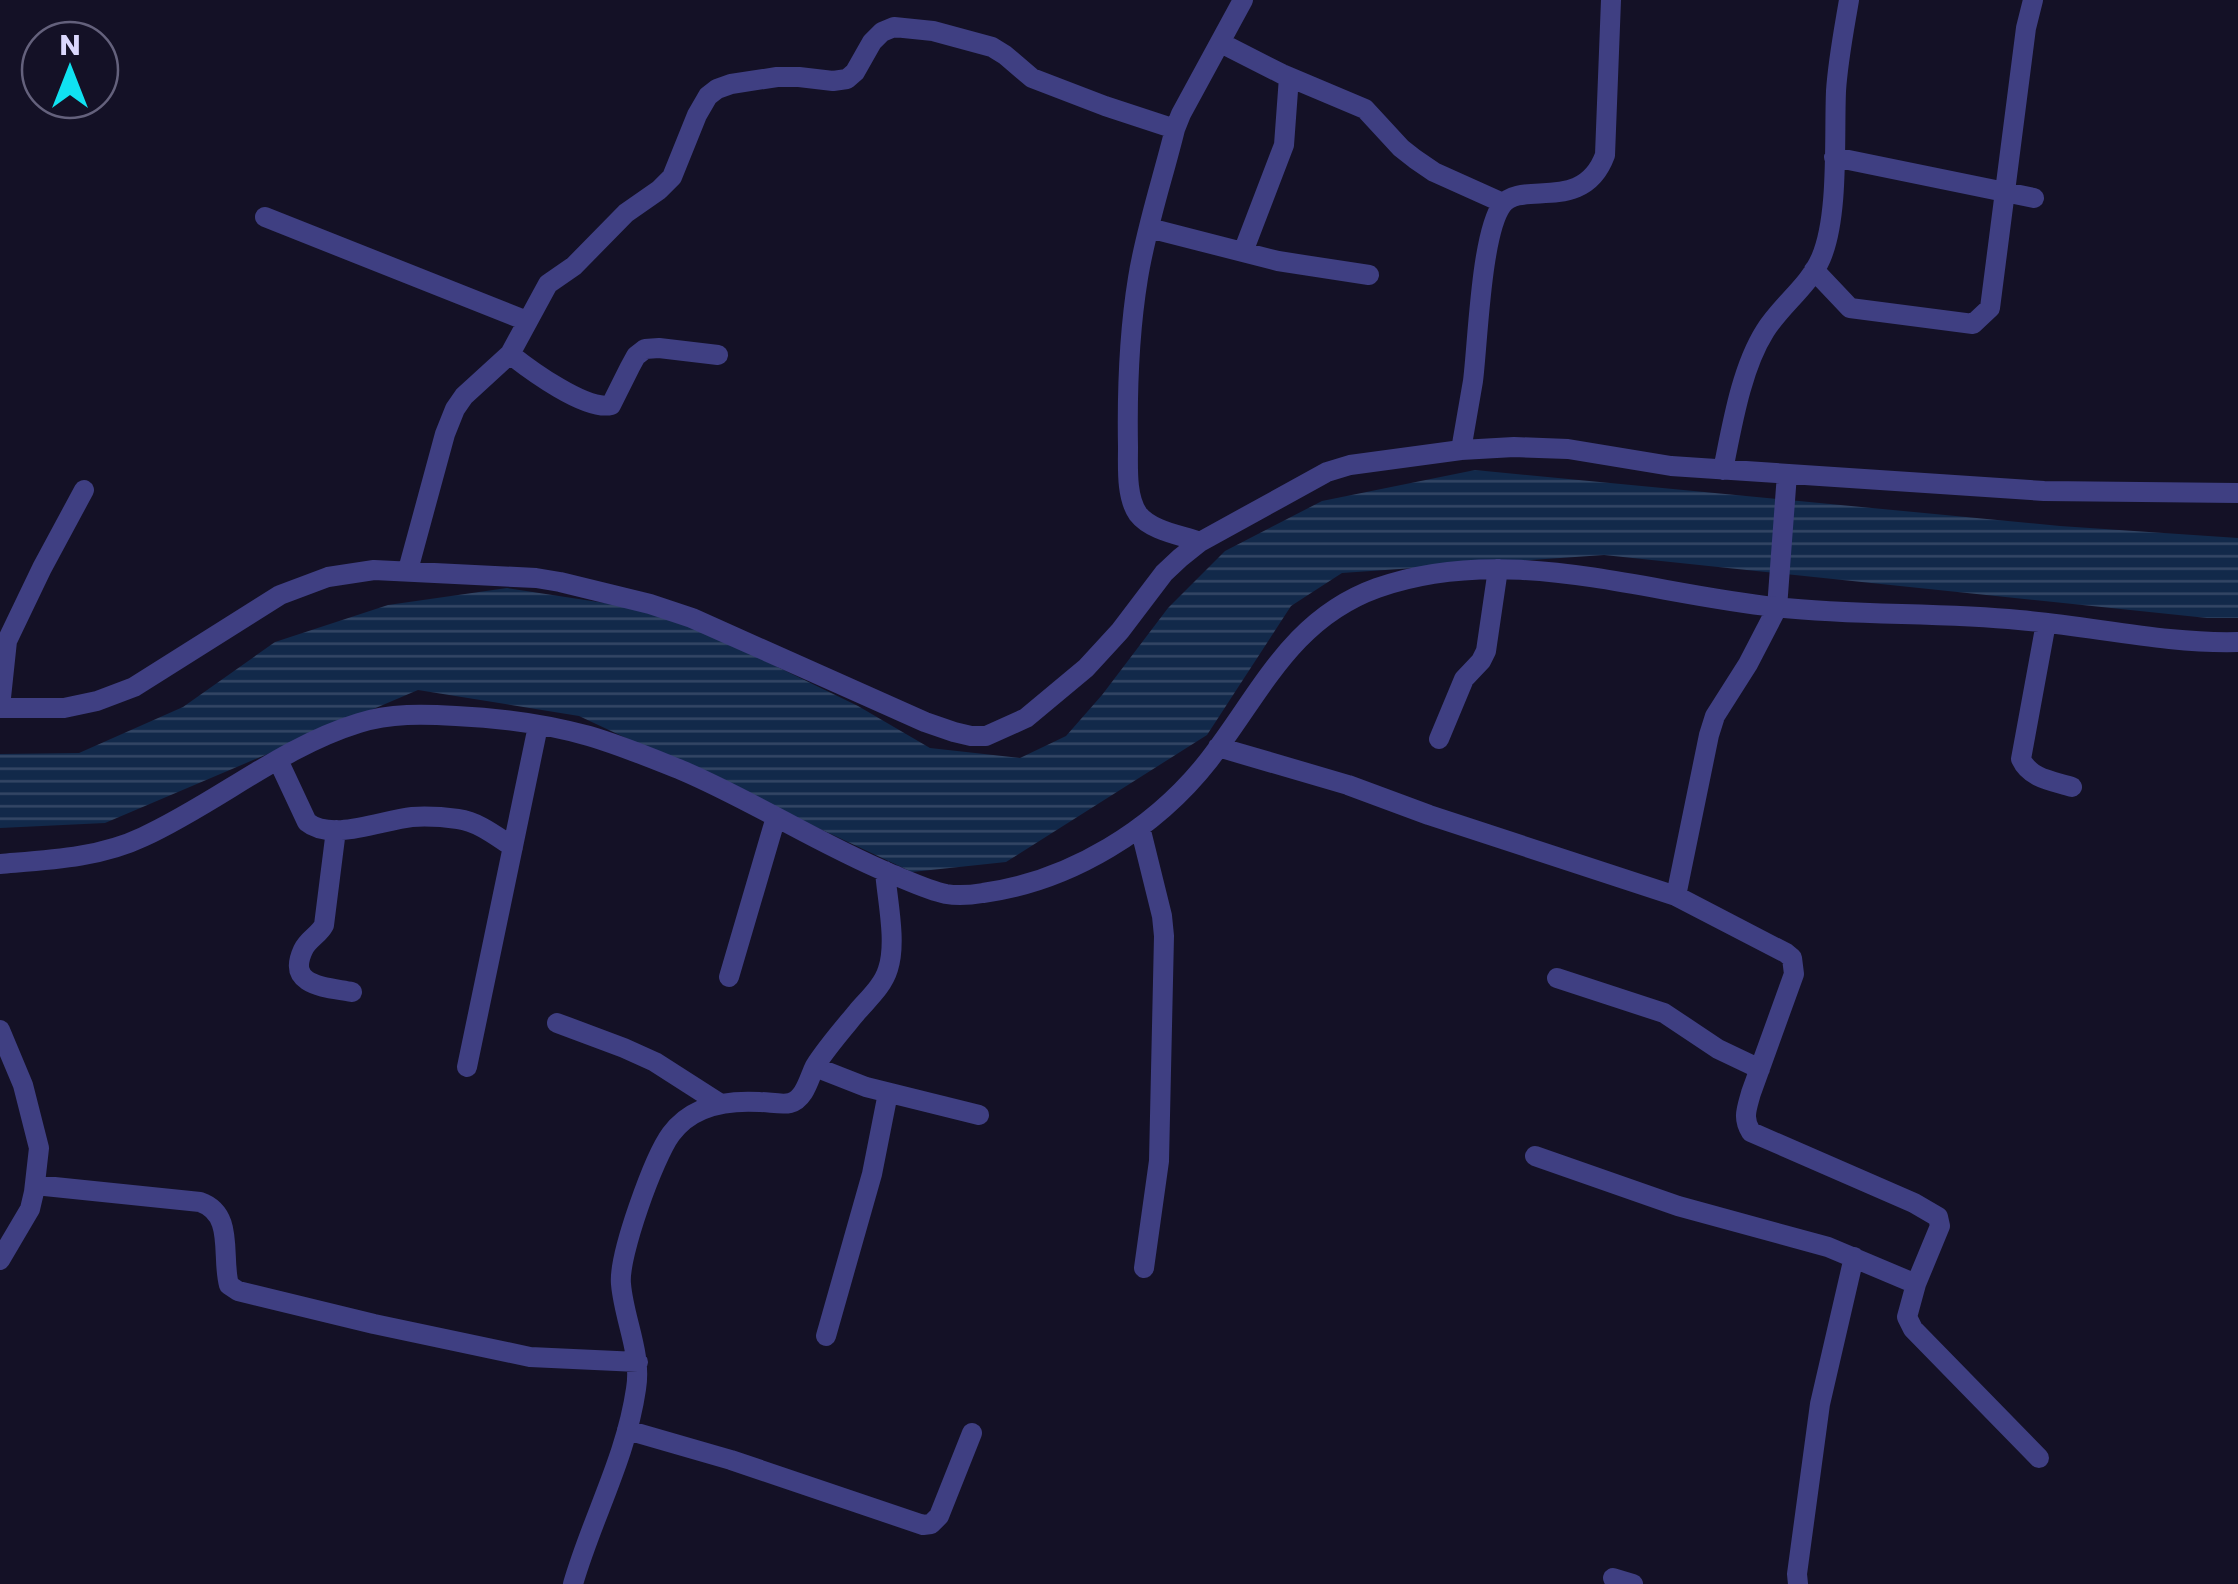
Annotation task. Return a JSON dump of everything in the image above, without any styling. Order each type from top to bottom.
[{"type":"street","points":[[1200,542],[1156,527],[1142,519],[1134,508],[1128,475],[1127,413],[1132,322],[1149,228],[1181,114],[1244,0]]},
{"type":"street","points":[[1462,450],[1491,235],[1503,204],[1510,198],[1572,189],[1600,168],[1605,155],[1611,0]]},
{"type":"street","points":[[1723,470],[1742,388],[1762,336],[1814,270],[1827,238],[1833,203],[1839,61],[1850,0]]},
{"type":"street","points":[[1814,270],[1850,308],[1973,324],[1990,308],[2026,28],[2034,0]]},
{"type":"street","points":[[408,570],[454,409],[510,354],[548,284],[574,266],[626,213],[672,178],[697,115],[717,89],[777,77],[847,79],[872,42],[894,27],[933,31],[992,48],[1032,78],[1176,129]]},
{"type":"street","points":[[1221,43],[1365,108],[1414,159],[1503,204]]},
{"type":"street","points":[[1243,252],[1284,145],[1289,76]]},
{"type":"street","points":[[1834,157],[2034,198]]},
{"type":"street","points":[[265,218],[527,321]]},
{"type":"street","points":[[1149,228],[1278,261],[1369,275]]},
{"type":"street","points":[[510,354],[532,372],[602,407],[611,404],[636,356],[646,350],[718,355]]},
{"type":"street","points":[[84,490],[7,641],[0,708],[64,708],[98,700],[134,687],[280,595],[301,586],[328,577],[374,570],[408,570],[536,578],[650,604],[692,618],[925,722],[972,736],[986,736],[1026,718],[1086,668],[1164,573],[1200,542],[1327,472],[1350,465],[1514,447],[1568,449],[1786,480],[2044,492],[2238,494]]},
{"type":"street","points":[[1676,896],[1712,726],[1777,603],[1786,480]]},
{"type":"street","points":[[0,864],[111,850],[144,838],[278,760],[361,722],[384,717],[454,716],[515,721],[590,737],[738,796],[885,871],[947,894],[997,891],[1037,881],[1076,864],[1124,839],[1155,816],[1190,783],[1295,641],[1320,619],[1344,603],[1399,581],[1480,568],[1570,575],[1777,603],[2238,642]]},
{"type":"street","points":[[1440,739],[1464,679],[1486,651],[1498,568]]},
{"type":"street","points":[[2046,623],[2021,759],[2026,770],[2034,775],[2072,787]]},
{"type":"street","points":[[466,1067],[538,726]]},
{"type":"street","points":[[1218,747],[1348,786],[1676,896],[1792,958],[1794,974],[1745,1122],[1751,1132],[1938,1217],[1940,1226],[1907,1317],[1913,1328],[2039,1458]]},
{"type":"street","points":[[278,760],[307,822],[315,829],[336,830],[434,817],[473,822],[514,847]]},
{"type":"street","points":[[729,977],[776,818]]},
{"type":"street","points":[[1140,827],[1164,936],[1159,1160],[1144,1268]]},
{"type":"street","points":[[336,830],[324,925],[302,950],[300,973],[310,984],[352,992]]},
{"type":"street","points":[[573,1584],[628,1430],[638,1362],[620,1282],[626,1246],[658,1160],[671,1134],[700,1110],[719,1103],[790,1103],[800,1098],[815,1067],[882,983],[888,970],[891,945],[885,871]]},
{"type":"street","points":[[1557,978],[1664,1012],[1718,1049],[1760,1069]]},
{"type":"street","points":[[557,1023],[655,1062],[719,1103]]},
{"type":"street","points":[[0,1030],[10,1078],[33,1120],[39,1148],[30,1209],[0,1260]]},
{"type":"street","points":[[815,1067],[866,1088],[979,1115]]},
{"type":"street","points":[[826,1336],[872,1174],[888,1094]]},
{"type":"street","points":[[1535,1156],[1678,1206],[1828,1247],[1916,1284]]},
{"type":"street","points":[[35,1185],[212,1206],[224,1231],[229,1284],[238,1290],[530,1357],[638,1362]]},
{"type":"street","points":[[1798,1584],[1820,1404],[1854,1258]]},
{"type":"street","points":[[628,1430],[731,1460],[923,1525],[932,1524],[939,1516],[972,1432]]},
{"type":"water","points":[[1475,470],[2060,526],[2238,538],[2238,618],[2207,618],[1604,555],[1342,573],[1291,606],[1207,735],[1006,862],[912,872],[579,716],[418,690],[105,823],[0,828],[0,754],[79,753],[183,707],[275,642],[388,605],[507,588],[664,612],[858,706],[930,748],[1020,758],[1066,736],[1168,608],[1225,551],[1322,501]]}]
